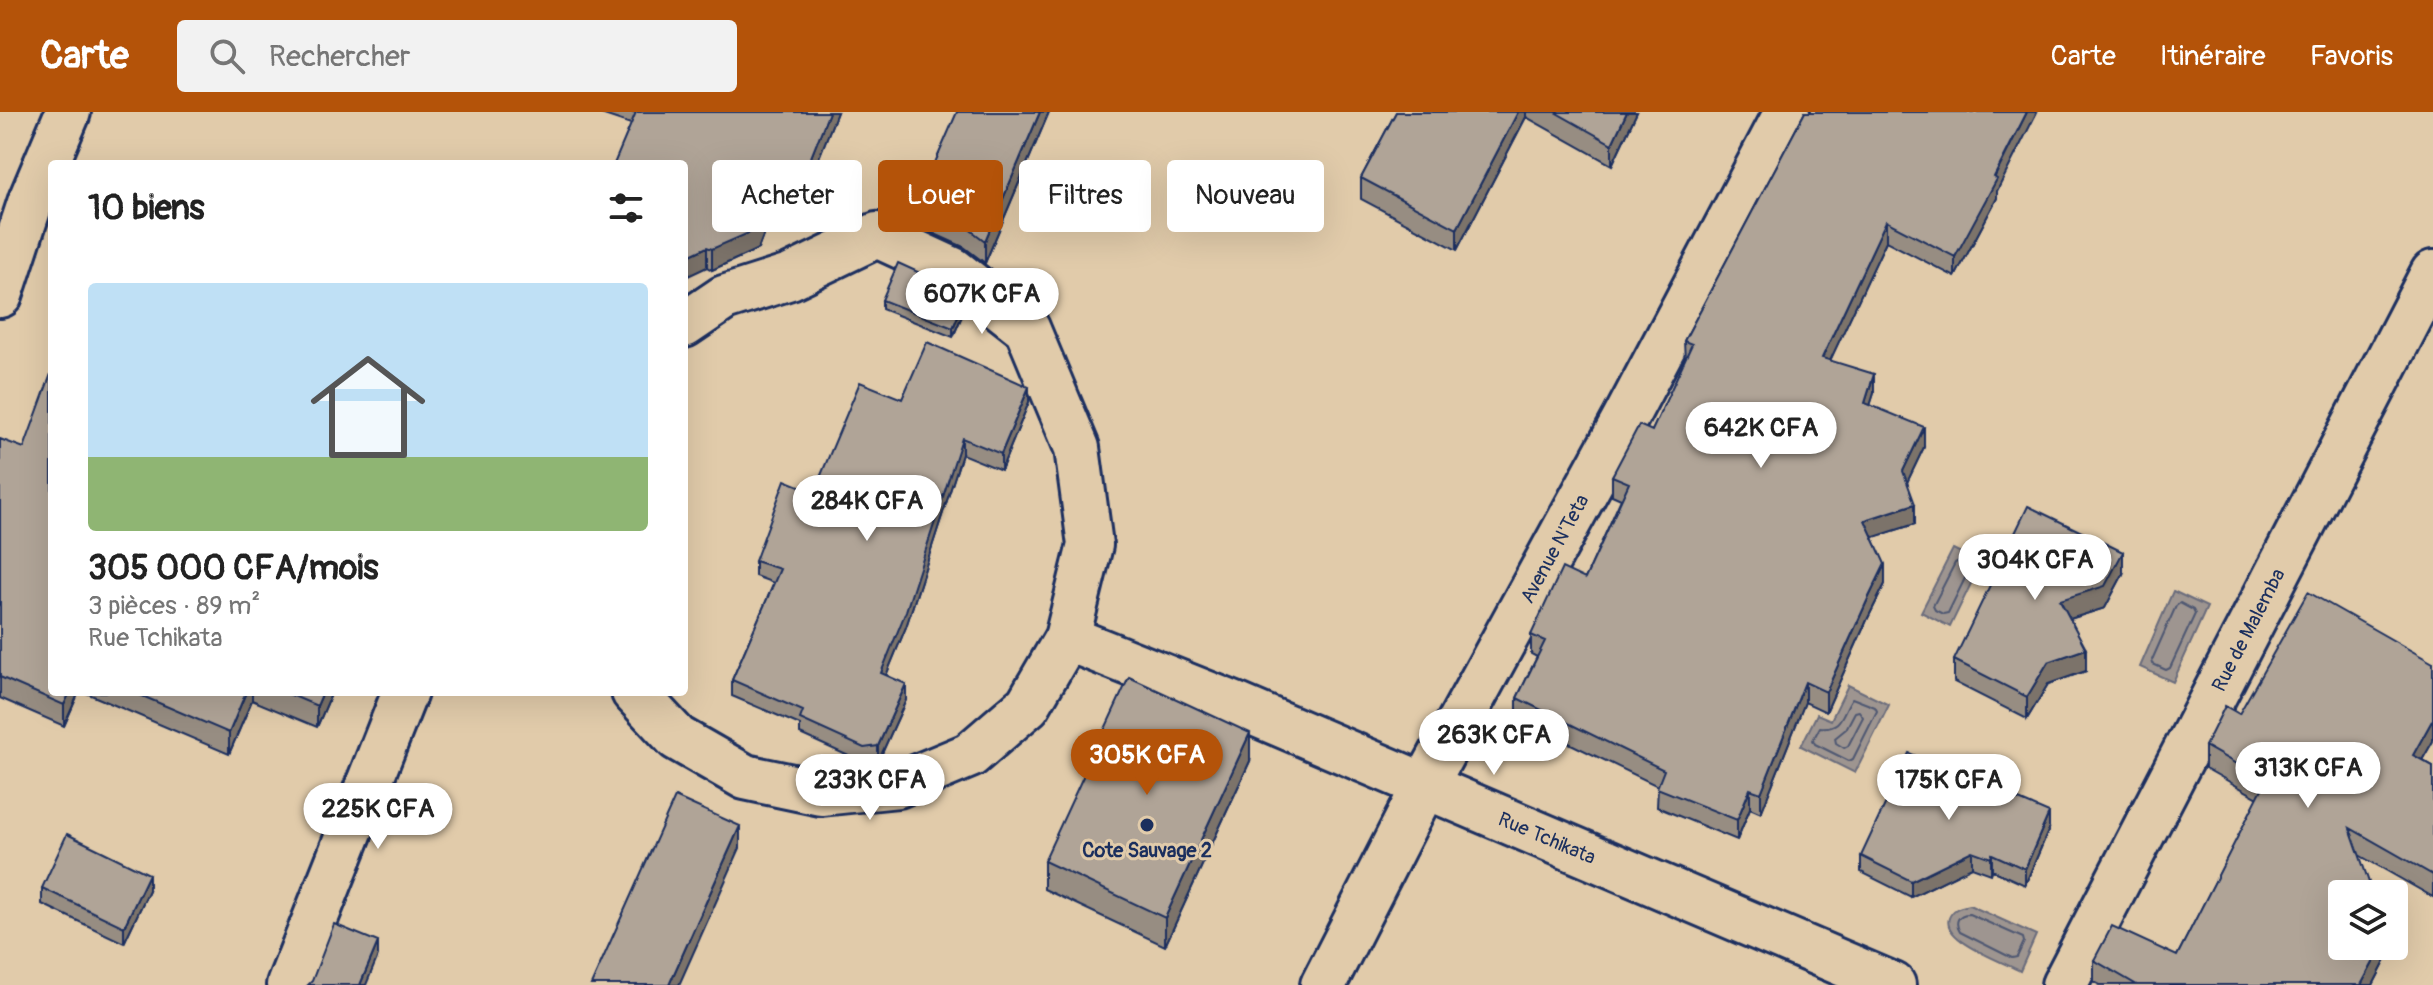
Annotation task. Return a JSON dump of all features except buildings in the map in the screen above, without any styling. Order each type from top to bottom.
[{"type":"street","points":[[0,295],[28,199],[68,112]]},
{"type":"street","name":"Avenue N'Teta","points":[[1323,985],[1425,785],[1625,419],[1787,112]]},
{"type":"street","points":[[638,696],[677,738],[745,777],[821,793],[898,785],[970,755],[1028,705],[1067,638],[1090,545],[1077,448],[1027,328],[953,270],[877,235],[790,277],[724,298],[688,322]]},
{"type":"street","name":"Rue de Malemba","points":[[2064,985],[2433,273]]},
{"type":"street","name":"Rue Tchikata","points":[[1067,638],[1240,707],[1893,985]]},
{"type":"street","points":[[289,985],[403,696]]},
{"type":"water","points":[[1953,549],[1981,563],[1950,627],[1921,612]]},
{"type":"water","points":[[2173,591],[2207,607],[2173,682],[2140,667]]},
{"type":"water","points":[[1848,685],[1889,705],[1855,773],[1801,746],[1817,714],[1831,720]]},
{"type":"water","points":[[1969,905],[2036,935],[2020,971],[1975,949],[1954,934],[1949,918],[1955,910]]},
{"type":"place","name":"Cote Sauvage 2","points":[[1147,825]]}]
